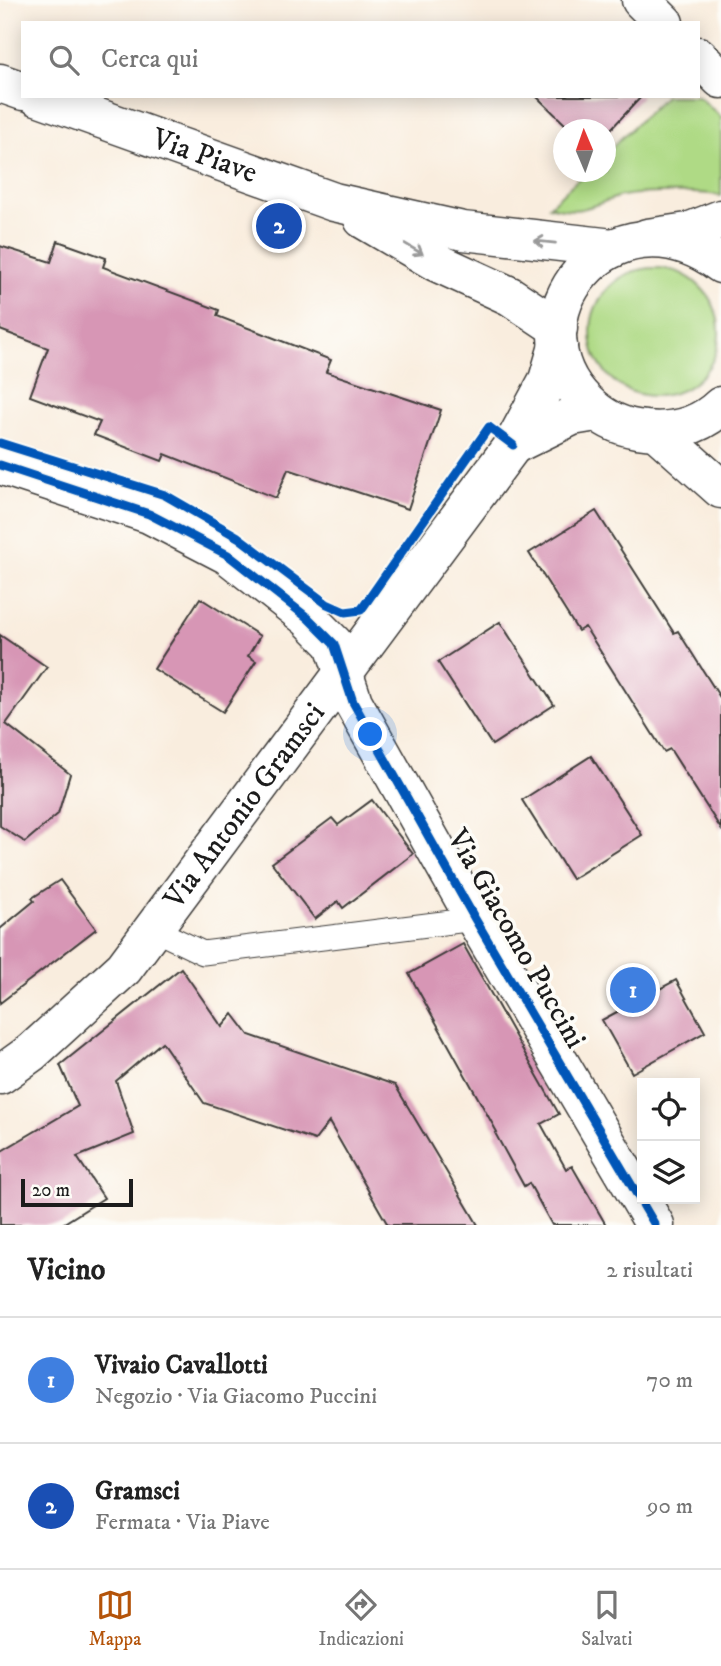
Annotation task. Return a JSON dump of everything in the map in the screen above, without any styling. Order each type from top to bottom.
[{"type":"street","points":[[641,0],[662,21]]},
{"type":"street","points":[[700,58],[721,79]]},
{"type":"street","points":[[0,83],[21,90]]},
{"type":"street","name":"Via Piave","points":[[43,98],[334,202],[463,230],[630,243]]},
{"type":"street","name":"Via Piave","points":[[334,202],[436,262],[510,296],[558,337]]},
{"type":"street","points":[[630,243],[688,232],[721,219]]},
{"type":"street","points":[[630,243],[675,240],[701,249],[721,264]]},
{"type":"street","name":"Via Antonio Gramsci","points":[[0,1075],[32,1052],[124,968],[513,445],[548,380],[569,289],[595,258],[630,243]]},
{"type":"street","points":[[558,337],[564,371],[577,394],[596,412],[625,427],[657,432],[686,428],[712,415],[721,406]]},
{"type":"street","name":"Via Antonio Gramsci","points":[[513,445],[572,416],[596,412]]},
{"type":"street","points":[[657,432],[721,489]]},
{"type":"street","name":"Via Giacomo Puccini","points":[[0,465],[149,514],[228,555],[308,618],[334,644],[353,702],[475,919],[654,1225]]},
{"type":"lane","points":[[153,929],[203,953],[475,919]]},
{"type":"green space","points":[[663,98],[700,98],[721,117],[721,196],[701,193],[654,193],[627,195],[570,210],[549,206],[575,182],[616,182],[616,143]]},
{"type":"green space","points":[[655,268],[680,273],[700,287],[714,307],[719,332],[714,357],[700,377],[680,391],[655,396],[630,391],[610,377],[596,357],[591,332],[596,307],[610,287],[630,273]]},
{"type":"building","points":[[538,98],[640,98],[616,124],[616,119],[560,119]]},
{"type":"building","points":[[58,241],[106,258],[103,267],[219,310],[217,316],[331,360],[326,372],[441,410],[408,509],[288,469],[276,498],[165,454],[162,461],[94,435],[100,422],[30,396],[48,348],[0,330],[0,246],[51,262]]},
{"type":"building","points":[[596,511],[674,633],[678,631],[721,699],[721,829],[670,749],[664,752],[585,627],[578,631],[529,553]]},
{"type":"building","points":[[200,598],[260,636],[248,656],[256,661],[223,712],[154,669]]},
{"type":"building","points":[[500,622],[554,705],[492,745],[438,662]]},
{"type":"building","points":[[0,635],[47,667],[6,724],[70,774],[58,814],[25,842],[0,826]]},
{"type":"building","points":[[591,756],[642,835],[572,879],[522,800]]},
{"type":"building","points":[[372,800],[413,854],[343,908],[338,901],[315,919],[272,863],[332,818],[338,825]]},
{"type":"building","points":[[60,880],[96,929],[0,1003],[0,929],[34,901],[32,898]]},
{"type":"building","points":[[463,944],[559,1114],[541,1124],[566,1169],[572,1166],[606,1225],[552,1225],[529,1183],[524,1186],[409,974]]},
{"type":"building","points":[[181,968],[222,1027],[233,1014],[249,1035],[395,1085],[478,1225],[388,1225],[329,1122],[315,1140],[204,1103],[162,1042],[116,1081],[134,1134],[77,1157],[104,1198],[61,1225],[0,1225],[0,1152],[78,1106],[60,1065]]},
{"type":"building","points":[[676,980],[705,1032],[632,1073],[602,1020]]},
{"type":"cycle path","points":[[0,443],[165,495],[238,537],[327,604],[345,612],[361,610],[489,427],[513,445]]},
{"type":"cycle path","points":[[0,465],[149,514],[228,555],[308,618],[334,644],[353,702],[475,919],[655,1225]]},
{"type":"place","name":"Gramsci","points":[[279,226]]},
{"type":"place","name":"Vivaio Cavallotti","points":[[633,990]]}]
